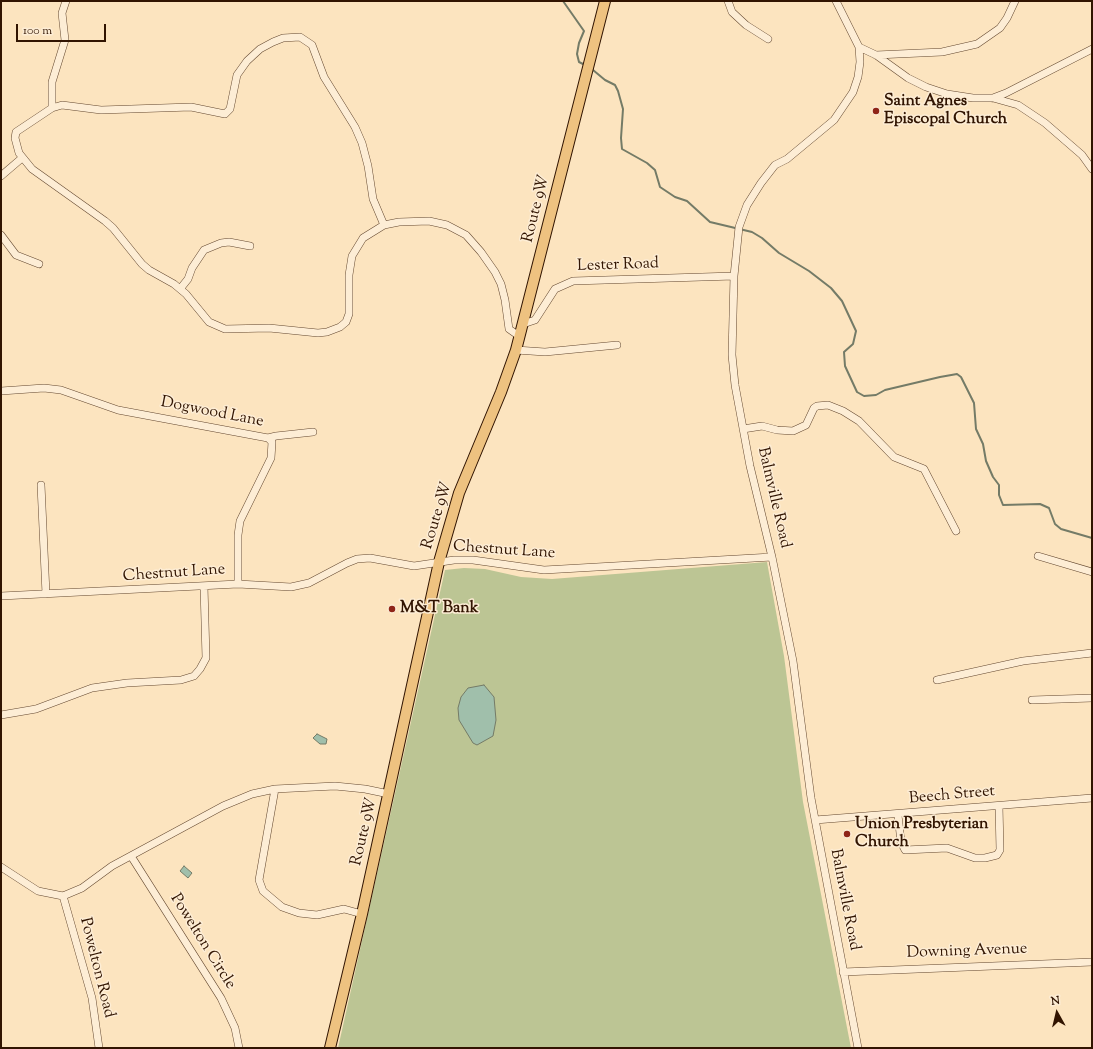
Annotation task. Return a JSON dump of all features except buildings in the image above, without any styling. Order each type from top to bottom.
[{"type":"highway","name":"Route 9W","points":[[330,1048],[389,794],[439,562],[459,493],[501,392],[516,350],[605,1]]},
{"type":"street","points":[[52,108],[51,101],[54,71],[64,48],[65,40],[62,13],[66,1]]},
{"type":"street","points":[[728,1],[732,12],[746,25],[768,39]]},
{"type":"street","name":"Balmville Road","points":[[836,1],[859,47],[860,62],[858,77],[853,92],[842,109],[825,129],[771,170],[752,196],[739,230],[734,276],[732,355],[750,466],[772,557],[793,660],[815,820],[858,1048]]},
{"type":"street","points":[[876,55],[942,52],[977,44],[1000,28],[1007,18],[1015,1]]},
{"type":"street","points":[[384,225],[373,199],[368,166],[362,143],[355,127],[324,77],[312,45],[300,37],[283,38],[273,42],[260,49],[247,62],[237,75],[230,110],[225,114],[191,107],[101,110],[66,105],[52,108],[16,132],[16,146],[22,158],[32,169],[45,180],[113,228],[135,257],[149,270],[180,289],[209,322],[220,328],[237,330],[279,328],[318,333],[334,330],[346,322],[348,314],[350,265],[356,246],[363,238],[384,225],[399,222],[429,221],[447,225],[466,236],[481,252],[495,272],[501,284],[509,329],[519,336]]},
{"type":"street","points":[[859,47],[876,55],[908,78],[926,87],[963,97],[993,98],[1018,105],[1046,123],[1082,154],[1092,166]]},
{"type":"street","points":[[993,98],[1006,93],[1092,49]]},
{"type":"street","points":[[1,176],[22,158]]},
{"type":"street","points":[[1,235],[16,255],[39,264]]},
{"type":"street","points":[[180,289],[188,279],[192,268],[204,250],[221,243],[229,242],[250,246]]},
{"type":"street","name":"Lester Road","points":[[523,324],[535,320],[555,289],[573,281],[734,276]]},
{"type":"street","points":[[516,350],[545,352],[617,345]]},
{"type":"street","name":"Dogwood Lane","points":[[1,391],[44,388],[61,390],[118,410],[268,438],[272,442],[271,458],[240,521],[238,535],[238,584]]},
{"type":"street","points":[[743,429],[762,426],[777,430],[793,430],[806,425],[814,408],[818,406],[828,405],[843,411],[859,420],[894,457],[924,469],[956,531]]},
{"type":"street","points":[[268,438],[314,432]]},
{"type":"street","points":[[41,485],[46,594]]},
{"type":"street","points":[[1038,556],[1092,572]]},
{"type":"street","name":"Chestnut Lane","points":[[1,596],[238,584],[277,587],[300,586],[357,559],[370,558],[414,566],[454,560],[473,560],[544,570],[772,557]]},
{"type":"street","points":[[1,715],[36,709],[92,688],[127,682],[181,680],[194,676],[206,658],[204,586]]},
{"type":"street","points":[[937,680],[1042,658],[1092,653]]},
{"type":"street","points":[[1032,700],[1092,698]]},
{"type":"street","points":[[1,866],[38,891],[63,896],[82,888],[112,866],[229,803],[252,794],[275,789],[335,786],[365,789],[389,794]]},
{"type":"street","points":[[275,789],[259,880],[263,891],[282,907],[298,912],[317,915],[344,909],[362,914]]},
{"type":"street","name":"Beech Street","points":[[815,820],[898,815],[1092,798]]},
{"type":"street","points":[[898,815],[901,842],[905,850],[947,848],[975,858],[985,858],[997,855],[1000,850],[998,806]]},
{"type":"street","name":"Powelton Circle","points":[[131,856],[227,1008],[235,1028],[239,1048]]},
{"type":"street","name":"Powelton Road","points":[[63,896],[92,998],[97,1023],[99,1048]]},
{"type":"street","name":"Downing Avenue","points":[[844,972],[1092,962]]},
{"type":"shaded area","points":[[767,562],[784,656],[803,802],[851,1048],[338,1048],[445,570],[464,568],[485,569],[521,577],[552,579]]},
{"type":"shaded area","points":[[484,685],[494,697],[496,720],[493,736],[477,745],[473,743],[459,720],[458,708],[461,697],[468,688]]},
{"type":"shaded area","points":[[317,734],[327,739],[326,744],[320,744],[313,738]]},
{"type":"shaded area","points":[[184,866],[192,873],[188,878],[180,871]]},
{"type":"waterway","points":[[563,1],[584,31],[579,43],[577,54],[579,62],[583,64]]},
{"type":"waterway","points":[[593,70],[605,80],[615,85],[618,91],[623,109],[621,138],[622,149],[647,163],[655,170],[660,187],[675,197],[687,201],[710,222],[752,232],[762,238],[779,253],[809,271],[831,288],[842,301],[856,331],[853,344],[844,352],[845,366],[857,392],[864,396],[876,395],[885,390],[957,374],[961,377],[974,403],[976,429],[983,444],[986,461],[993,477],[999,485],[999,495],[1003,505],[1040,504],[1049,508],[1055,524],[1061,529],[1092,538]]},
{"type":"place","name":"Saint Agnes Episcopal Church","points":[[876,111]]},
{"type":"place","name":"M&T Bank","points":[[392,609]]},
{"type":"place","name":"Union Presbyterian Church","points":[[847,834]]}]
